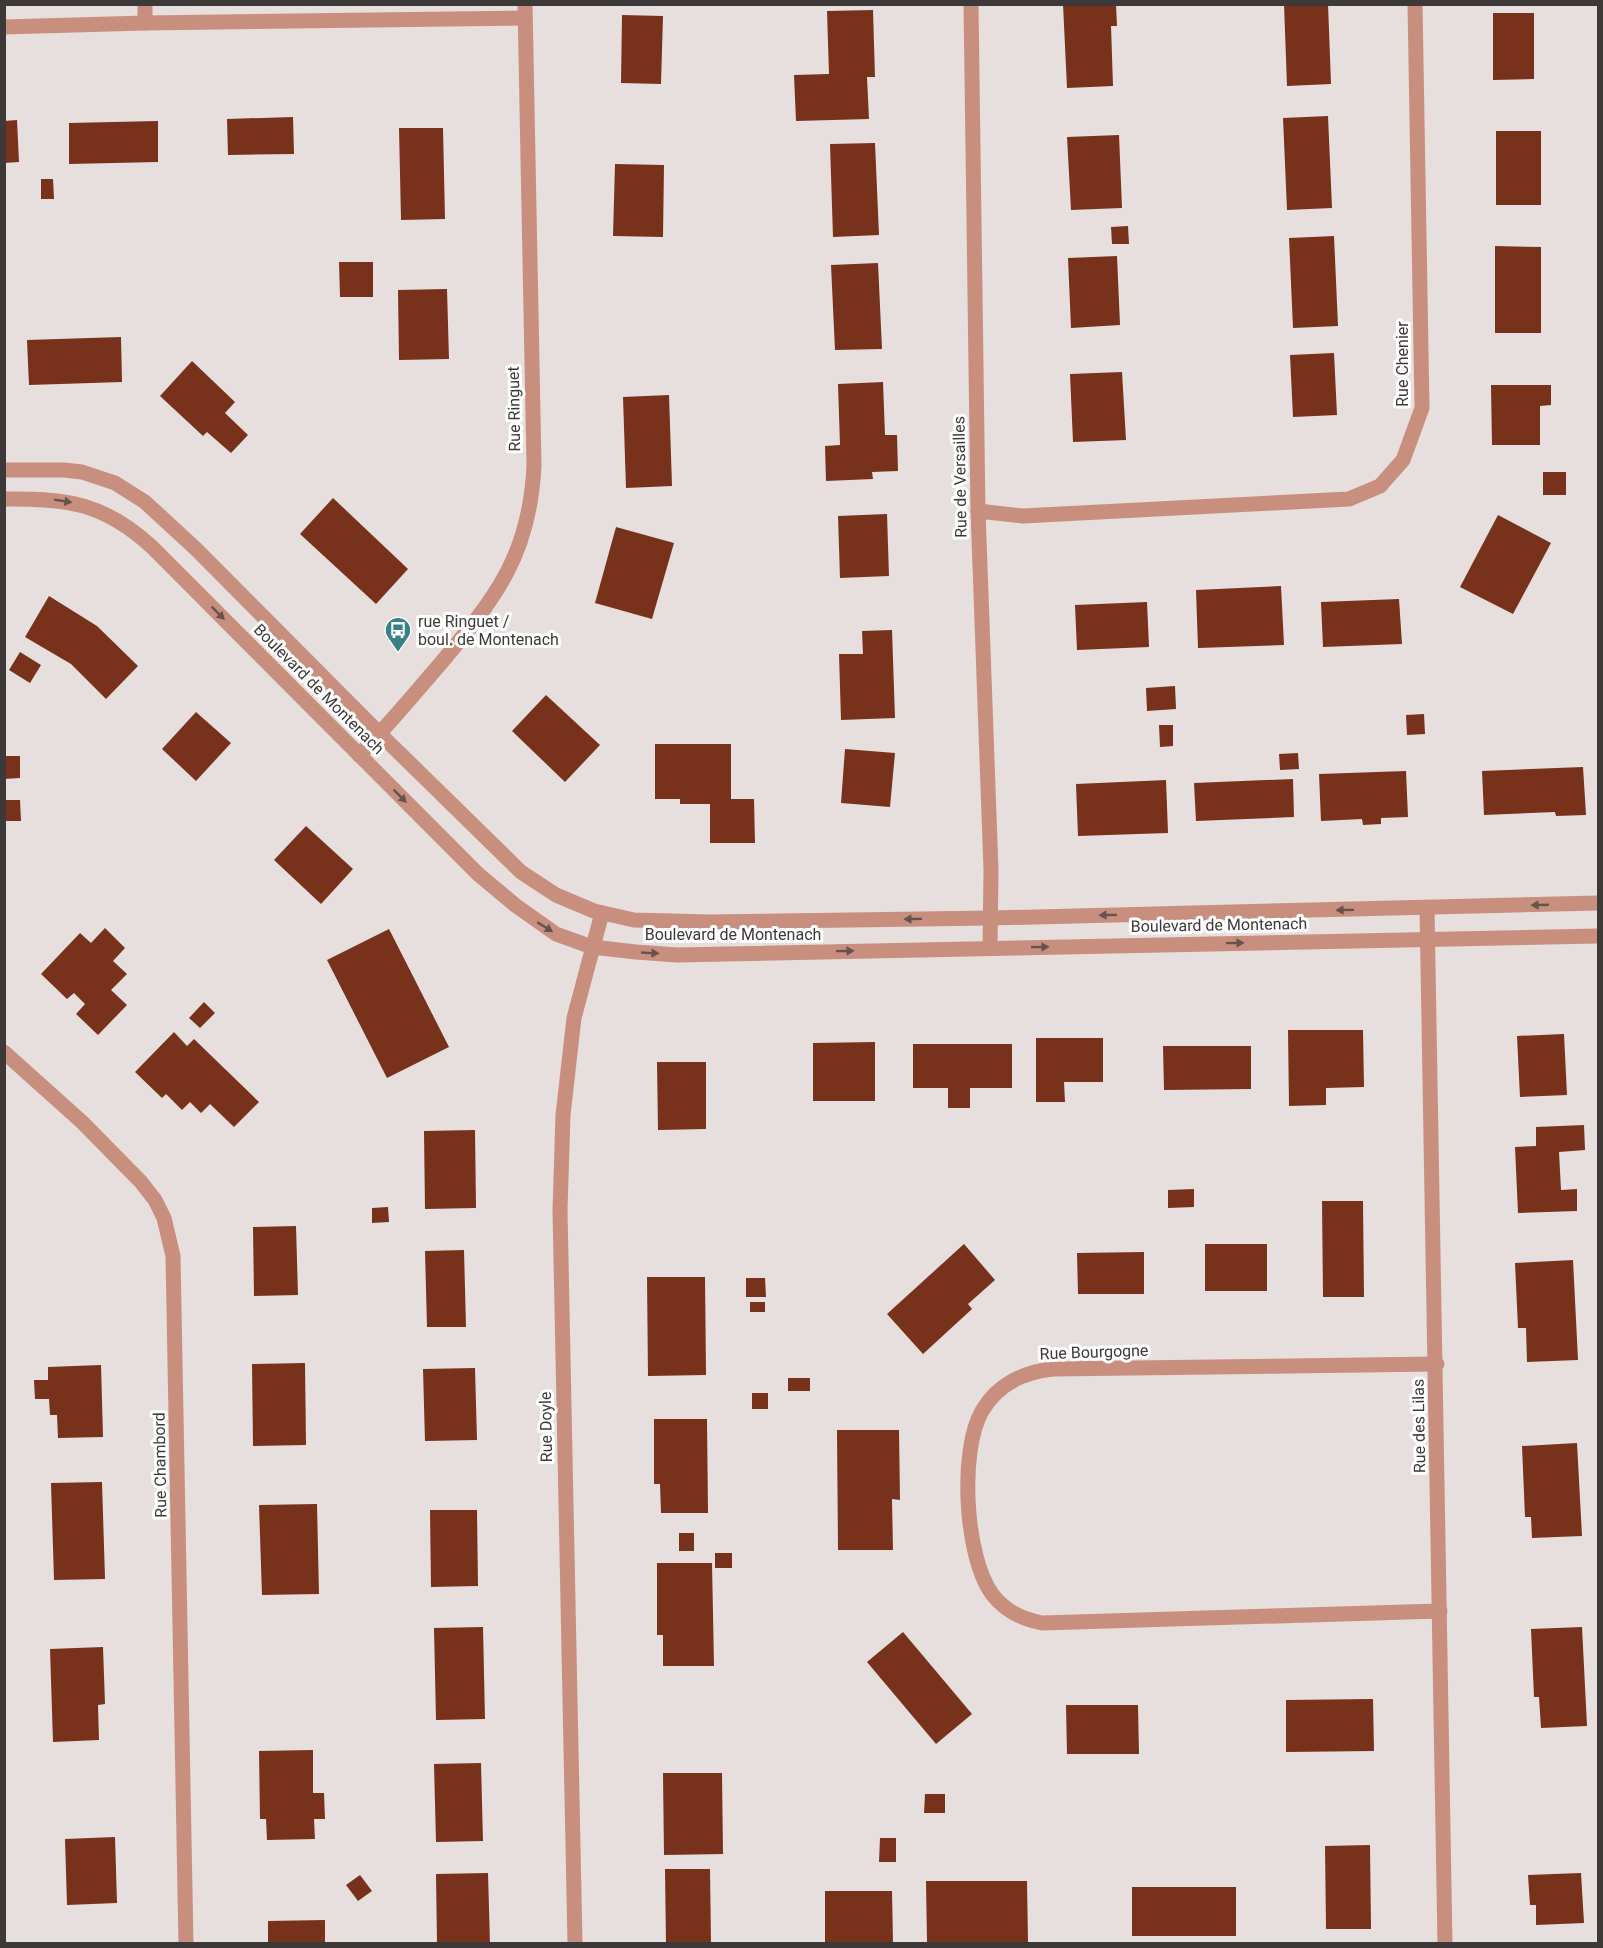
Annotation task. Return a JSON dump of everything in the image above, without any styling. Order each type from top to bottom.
[{"type":"street","points":[[145,4],[145,23]]},
{"type":"street","name":"Rue de Versailles","points":[[971,4],[978,511],[991,918],[990,948]]},
{"type":"street","name":"Rue Chenier","points":[[978,511],[1023,516],[1349,499],[1380,486],[1403,460],[1422,408],[1415,4]]},
{"type":"street","points":[[4,27],[525,11]]},
{"type":"street","name":"Rue Ringuet","points":[[359,755],[380,734],[490,602],[502,584],[519,547],[530,506],[534,465],[525,11]]},
{"type":"street","name":"Boulevard de Montenach","points":[[4,470],[82,472],[115,483],[145,502],[196,549],[521,872],[556,895],[574,904],[602,913],[634,920],[710,922],[991,918],[1599,903]]},
{"type":"street","name":"Boulevard de Montenach","points":[[4,499],[51,499],[67,502],[98,510],[127,526],[152,547],[478,874],[515,905],[556,934],[592,947],[677,955],[1599,936]]},
{"type":"street","name":"Rue des Lilas","points":[[1427,908],[1437,1364],[1445,1944]]},
{"type":"street","name":"Rue Doyle","points":[[574,1944],[560,1210],[567,1071],[574,1018],[602,913]]},
{"type":"street","name":"Rue Chambord","points":[[4,1052],[82,1122],[141,1182],[155,1200],[164,1218],[173,1256],[186,1944]]},
{"type":"street","name":"Rue Bourgogne","points":[[1437,1364],[1053,1369],[1029,1373],[1012,1381],[997,1392],[981,1412],[973,1435],[969,1462],[968,1506],[972,1541],[985,1582],[991,1593],[1008,1610],[1019,1617],[1042,1623],[1440,1611]]},
{"type":"building","points":[[1063,4],[1116,4],[1117,26],[1111,26],[1113,86],[1067,88]]},
{"type":"building","points":[[1284,4],[1328,4],[1331,84],[1287,86]]},
{"type":"building","points":[[873,10],[875,77],[867,77],[869,119],[796,121],[794,75],[829,74],[827,11]]},
{"type":"building","points":[[1493,13],[1534,13],[1534,79],[1493,80]]},
{"type":"building","points":[[622,15],[663,16],[661,84],[621,83]]},
{"type":"building","points":[[1328,116],[1332,208],[1287,210],[1283,118]]},
{"type":"building","points":[[293,117],[294,154],[228,155],[227,119]]},
{"type":"building","points":[[17,120],[19,162],[4,163],[4,121]]},
{"type":"building","points":[[158,121],[158,162],[69,164],[69,123]]},
{"type":"building","points":[[399,128],[443,128],[445,219],[401,220]]},
{"type":"building","points":[[1496,131],[1541,131],[1541,205],[1496,205]]},
{"type":"building","points":[[1119,135],[1122,208],[1071,210],[1067,137]]},
{"type":"building","points":[[875,143],[879,235],[833,237],[830,144]]},
{"type":"building","points":[[615,164],[664,165],[663,237],[613,236]]},
{"type":"building","points":[[41,179],[53,179],[54,199],[41,199]]},
{"type":"building","points":[[1128,226],[1129,244],[1112,244],[1111,227]]},
{"type":"building","points":[[1334,236],[1338,326],[1293,328],[1289,238]]},
{"type":"building","points":[[1495,246],[1541,247],[1541,333],[1495,333]]},
{"type":"building","points":[[1117,256],[1120,325],[1071,328],[1068,258]]},
{"type":"building","points":[[339,262],[373,262],[373,297],[340,297]]},
{"type":"building","points":[[878,263],[882,349],[835,350],[831,265]]},
{"type":"building","points":[[447,289],[449,359],[399,360],[398,290]]},
{"type":"building","points":[[121,337],[122,382],[29,385],[27,340]]},
{"type":"building","points":[[1334,353],[1337,415],[1293,417],[1290,355]]},
{"type":"building","points":[[192,361],[235,402],[225,413],[248,435],[231,453],[207,432],[203,436],[160,396]]},
{"type":"building","points":[[1122,372],[1126,440],[1073,442],[1070,374]]},
{"type":"building","points":[[883,382],[885,435],[897,435],[898,471],[872,472],[873,479],[826,481],[825,446],[840,445],[838,384]]},
{"type":"building","points":[[1491,385],[1551,385],[1551,405],[1540,406],[1540,445],[1492,445]]},
{"type":"building","points":[[669,395],[672,486],[626,488],[623,397]]},
{"type":"building","points":[[1543,472],[1566,472],[1566,495],[1543,495]]},
{"type":"building","points":[[333,498],[408,569],[376,604],[300,534]]},
{"type":"building","points":[[887,514],[889,576],[840,578],[838,516]]},
{"type":"building","points":[[1498,515],[1551,543],[1513,614],[1460,587]]},
{"type":"building","points":[[616,527],[674,543],[652,619],[595,603]]},
{"type":"building","points":[[1281,586],[1284,645],[1198,648],[1196,590]]},
{"type":"building","points":[[49,596],[97,626],[138,666],[106,699],[71,664],[25,637]]},
{"type":"building","points":[[1399,599],[1402,644],[1323,647],[1321,602]]},
{"type":"building","points":[[1147,602],[1149,647],[1077,650],[1075,605]]},
{"type":"building","points":[[892,630],[895,718],[841,720],[839,654],[863,654],[862,631]]},
{"type":"building","points":[[20,652],[41,665],[30,683],[9,670]]},
{"type":"building","points":[[1175,686],[1176,709],[1147,711],[1146,688]]},
{"type":"building","points":[[546,695],[600,745],[565,782],[512,731]]},
{"type":"building","points":[[196,712],[231,743],[196,781],[162,749]]},
{"type":"building","points":[[1424,714],[1425,734],[1407,735],[1406,715]]},
{"type":"building","points":[[1159,725],[1173,725],[1173,746],[1160,747]]},
{"type":"building","points":[[655,744],[731,744],[731,799],[754,799],[755,843],[710,843],[710,804],[680,804],[680,799],[655,799]]},
{"type":"building","points":[[845,749],[895,753],[890,807],[841,803]]},
{"type":"building","points":[[1298,753],[1299,769],[1280,770],[1279,754]]},
{"type":"building","points":[[4,756],[20,756],[20,778],[4,779]]},
{"type":"building","points":[[1583,767],[1586,815],[1556,816],[1555,812],[1484,815],[1482,771]]},
{"type":"building","points":[[1406,771],[1408,817],[1381,818],[1381,824],[1363,825],[1362,819],[1321,821],[1319,774]]},
{"type":"building","points":[[1293,779],[1294,817],[1196,821],[1194,783]]},
{"type":"building","points":[[1166,780],[1168,833],[1078,836],[1076,784]]},
{"type":"building","points":[[4,800],[20,800],[21,821],[4,821]]},
{"type":"building","points":[[306,826],[353,869],[321,904],[274,860]]},
{"type":"building","points":[[105,928],[125,948],[113,961],[127,974],[111,990],[127,1005],[98,1035],[76,1014],[85,1004],[74,993],[67,999],[41,974],[80,933],[91,943]]},
{"type":"building","points":[[389,929],[449,1047],[387,1078],[327,960]]},
{"type":"building","points":[[204,1002],[215,1013],[200,1028],[189,1018]]},
{"type":"building","points":[[1288,1030],[1363,1030],[1364,1087],[1326,1088],[1326,1105],[1289,1106]]},
{"type":"building","points":[[174,1032],[187,1046],[194,1039],[259,1102],[234,1127],[210,1104],[201,1113],[190,1102],[182,1110],[166,1094],[162,1098],[135,1072]]},
{"type":"building","points":[[1564,1034],[1567,1095],[1520,1097],[1517,1036]]},
{"type":"building","points":[[1036,1038],[1103,1038],[1103,1082],[1064,1082],[1065,1102],[1036,1102]]},
{"type":"building","points":[[875,1042],[875,1101],[813,1101],[813,1043]]},
{"type":"building","points":[[913,1044],[1012,1044],[1012,1088],[970,1088],[970,1108],[948,1108],[948,1088],[913,1088]]},
{"type":"building","points":[[1163,1046],[1251,1046],[1251,1089],[1164,1090]]},
{"type":"building","points":[[657,1062],[706,1062],[706,1129],[658,1130]]},
{"type":"building","points":[[1584,1125],[1585,1150],[1559,1152],[1561,1190],[1577,1189],[1577,1211],[1518,1213],[1515,1147],[1536,1146],[1536,1127]]},
{"type":"building","points":[[475,1130],[476,1208],[425,1209],[424,1131]]},
{"type":"building","points":[[1194,1189],[1194,1207],[1168,1208],[1168,1190]]},
{"type":"building","points":[[1322,1201],[1363,1201],[1364,1297],[1323,1297]]},
{"type":"building","points":[[388,1207],[389,1222],[372,1223],[372,1208]]},
{"type":"building","points":[[296,1226],[298,1295],[254,1296],[253,1227]]},
{"type":"building","points":[[964,1244],[995,1280],[968,1304],[972,1309],[923,1354],[887,1314]]},
{"type":"building","points":[[1205,1244],[1267,1244],[1267,1291],[1205,1291]]},
{"type":"building","points":[[464,1250],[466,1327],[427,1327],[425,1251]]},
{"type":"building","points":[[1144,1252],[1144,1294],[1078,1294],[1077,1253]]},
{"type":"building","points":[[1573,1260],[1578,1360],[1527,1362],[1526,1328],[1518,1328],[1515,1263]]},
{"type":"building","points":[[647,1277],[705,1277],[706,1375],[648,1376]]},
{"type":"building","points":[[746,1278],[765,1278],[766,1297],[746,1297]]},
{"type":"building","points":[[750,1302],[765,1302],[765,1312],[750,1312]]},
{"type":"building","points":[[305,1363],[306,1445],[253,1446],[252,1364]]},
{"type":"building","points":[[101,1365],[103,1437],[58,1438],[57,1415],[50,1415],[49,1399],[35,1399],[34,1380],[48,1380],[48,1367]]},
{"type":"building","points":[[475,1368],[477,1440],[425,1441],[423,1369]]},
{"type":"building","points":[[788,1378],[810,1378],[810,1391],[788,1391]]},
{"type":"building","points":[[752,1393],[768,1393],[768,1409],[752,1409]]},
{"type":"building","points":[[654,1419],[707,1419],[708,1513],[661,1513],[660,1484],[654,1484]]},
{"type":"building","points":[[837,1430],[899,1430],[900,1500],[892,1499],[893,1550],[838,1550]]},
{"type":"building","points":[[1577,1443],[1582,1536],[1532,1538],[1531,1517],[1525,1517],[1522,1446]]},
{"type":"building","points":[[102,1482],[105,1579],[54,1580],[51,1483]]},
{"type":"building","points":[[317,1504],[319,1594],[262,1595],[259,1505]]},
{"type":"building","points":[[430,1510],[477,1510],[478,1586],[431,1587]]},
{"type":"building","points":[[679,1533],[694,1533],[694,1551],[679,1551]]},
{"type":"building","points":[[715,1553],[732,1553],[732,1568],[715,1568]]},
{"type":"building","points":[[657,1563],[712,1563],[714,1666],[663,1666],[663,1635],[657,1635]]},
{"type":"building","points":[[483,1627],[485,1719],[436,1720],[434,1628]]},
{"type":"building","points":[[1582,1627],[1587,1726],[1541,1728],[1539,1697],[1534,1697],[1531,1629]]},
{"type":"building","points":[[903,1632],[972,1714],[936,1744],[867,1662]]},
{"type":"building","points":[[103,1647],[105,1704],[98,1705],[99,1740],[53,1742],[50,1649]]},
{"type":"building","points":[[1373,1699],[1374,1751],[1286,1752],[1286,1700]]},
{"type":"building","points":[[1066,1705],[1138,1705],[1139,1754],[1067,1754]]},
{"type":"building","points":[[313,1750],[313,1793],[324,1793],[325,1819],[314,1819],[315,1839],[267,1840],[266,1819],[260,1819],[259,1751]]},
{"type":"building","points":[[481,1763],[483,1841],[436,1842],[434,1764]]},
{"type":"building","points":[[663,1773],[722,1773],[723,1854],[664,1855]]},
{"type":"building","points":[[925,1794],[945,1794],[945,1813],[924,1813]]},
{"type":"building","points":[[115,1837],[117,1903],[67,1905],[65,1839]]},
{"type":"building","points":[[880,1838],[896,1838],[896,1862],[879,1862]]},
{"type":"building","points":[[1370,1845],[1371,1929],[1326,1929],[1325,1846]]},
{"type":"building","points":[[665,1869],[710,1869],[711,1944],[666,1944]]},
{"type":"building","points":[[488,1873],[490,1944],[437,1944],[436,1874]]},
{"type":"building","points":[[1581,1873],[1584,1923],[1536,1925],[1536,1905],[1530,1905],[1528,1875]]},
{"type":"building","points":[[360,1875],[372,1891],[358,1901],[346,1885]]},
{"type":"building","points":[[926,1881],[1027,1881],[1028,1942],[927,1942]]},
{"type":"building","points":[[1132,1887],[1236,1887],[1236,1936],[1132,1936]]},
{"type":"building","points":[[825,1891],[892,1891],[893,1943],[825,1943]]},
{"type":"building","points":[[325,1920],[325,1944],[268,1944],[268,1921]]},
{"type":"place","name":"rue Ringuet / boul. de Montenach","points":[[398,653]]}]
